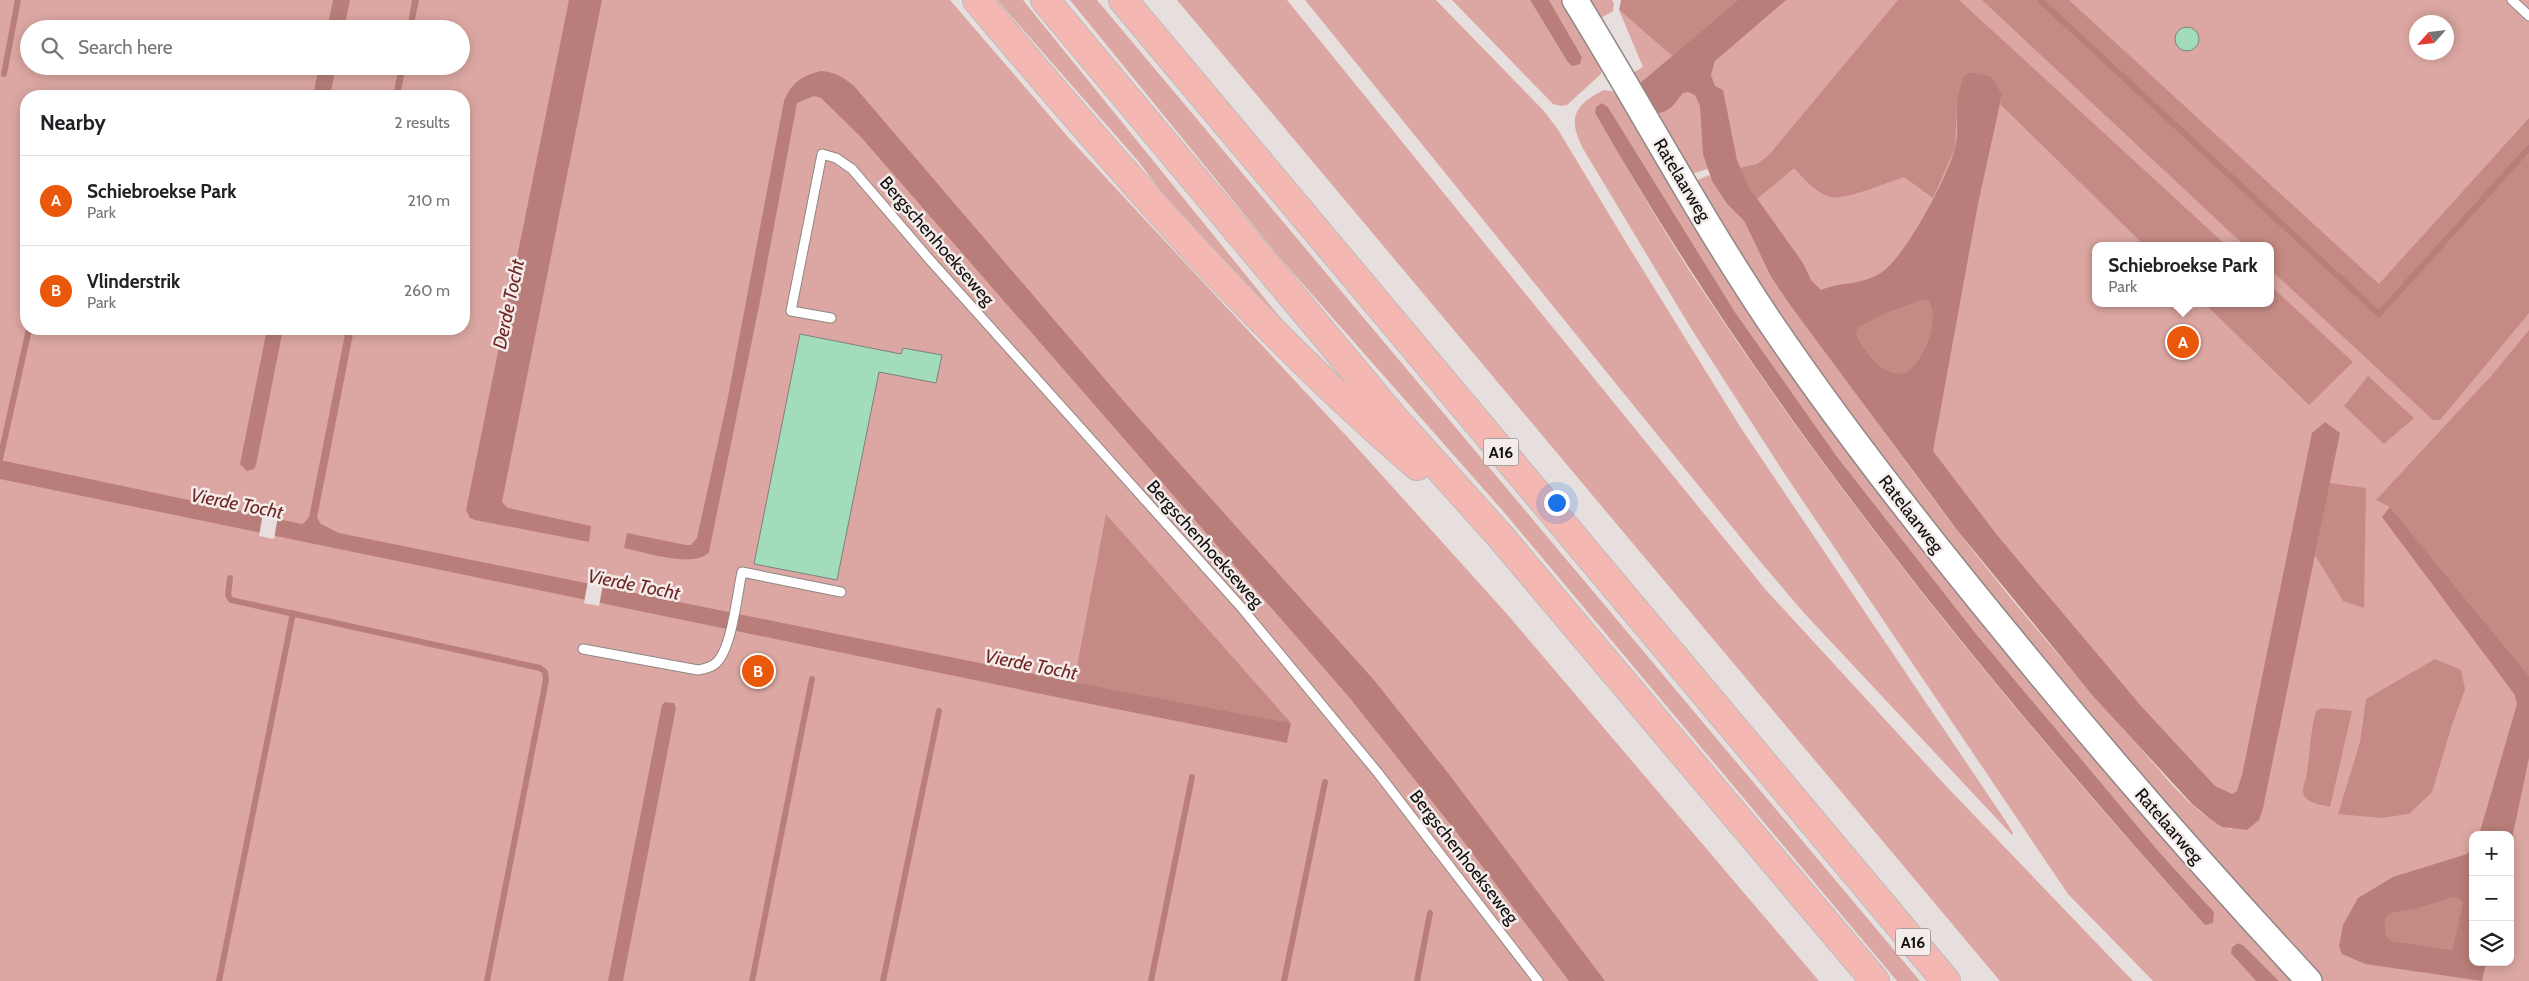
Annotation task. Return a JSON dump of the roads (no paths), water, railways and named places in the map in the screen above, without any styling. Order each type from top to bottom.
[{"type":"highway","points":[[977,0],[1161,212],[1279,337],[1366,422],[1500,536]]},
{"type":"highway","points":[[1046,0],[1394,418],[1500,536],[1875,981]]},
{"type":"highway","name":"A16","points":[[1123,0],[1946,981]]},
{"type":"street","name":"Ratelaarweg","points":[[1575,0],[1618,70],[1677,175],[1739,274],[1820,393],[1878,472],[2091,736],[2195,856],[2309,981]]},
{"type":"lane","points":[[2512,0],[2529,16]]},
{"type":"lane","name":"Bergschenhoekseweg","points":[[831,318],[790,311],[822,154],[836,158],[852,169],[937,267],[1241,607],[1378,773],[1538,981]]},
{"type":"lane","points":[[583,649],[698,670],[717,663],[723,654],[728,640],[742,572],[841,592]]},
{"type":"water","points":[[333,0],[350,0],[346,20],[329,20]]},
{"type":"water","points":[[412,0],[419,0],[415,20],[409,20]]},
{"type":"water","name":"Derde Tocht","points":[[569,0],[602,0],[502,502],[508,508],[591,526],[589,542],[475,520],[470,518],[466,510]]},
{"type":"water","points":[[1530,0],[1549,0],[1582,57],[1580,64],[1572,66],[1567,61]]},
{"type":"water","points":[[1738,0],[1786,0],[1715,61],[1711,75],[1715,86],[1723,90],[1737,160],[1748,186],[1803,263],[1811,280],[1821,290],[1874,276],[1882,272],[1902,250],[1925,215],[1951,160],[1956,143],[1957,102],[1963,76],[1971,72],[1991,76],[2002,94],[1978,204],[1933,451],[1997,535],[2141,706],[2215,786],[2232,794],[2237,791],[2242,775],[2312,433],[2325,422],[2340,433],[2263,808],[2259,820],[2247,830],[2222,827],[2192,804],[2093,696],[1957,530],[1790,305],[1771,277],[1744,221],[1727,204],[1712,181],[1703,154],[1700,106],[1695,95],[1688,92],[1683,93],[1670,108],[1658,113],[1640,83]],"holes":[[[1922,300],[1929,302],[1932,310],[1931,330],[1928,341],[1918,360],[1905,373],[1889,371],[1882,367],[1860,341],[1856,334],[1858,328],[1884,314]]]},
{"type":"water","points":[[821,71],[839,76],[854,86],[1127,405],[1374,680],[1448,773],[1605,981],[1569,981],[1454,829],[1349,697],[861,137],[821,98],[814,96],[797,103],[761,296],[709,552],[702,557],[681,559],[656,556],[624,548],[627,533],[686,545],[691,545],[697,538],[728,397],[784,101],[790,89],[798,81]]},
{"type":"water","points":[[317,75],[334,75],[331,90],[314,90]]},
{"type":"water","points":[[397,75],[404,75],[401,90],[394,90]]},
{"type":"water","points":[[1602,103],[1608,107],[1735,312],[1838,458],[1977,635],[2160,853],[2214,912],[2213,923],[2206,925],[2203,923],[2036,732],[1877,534],[1729,329],[1660,222],[1595,113],[1596,107]]},
{"type":"water","points":[[266,335],[282,335],[256,465],[254,469],[247,471],[240,464]]},
{"type":"water","points":[[345,335],[353,335],[317,518],[321,524],[339,533],[1074,682],[1291,723],[1287,743],[0,479],[0,460],[302,524],[309,517]]},
{"type":"water","points":[[2390,507],[2529,676],[2529,758],[2514,831],[2480,831],[2517,704],[2515,695],[2382,517]]},
{"type":"water","points":[[665,702],[674,703],[676,708],[623,981],[608,981],[662,705]]},
{"type":"water","points":[[2469,851],[2469,966],[2485,966],[2482,981],[2365,964],[2342,954],[2339,946],[2343,925],[2358,898],[2393,877],[2467,854]],"holes":[[[2453,897],[2463,902],[2452,950],[2392,941],[2385,934],[2385,919],[2390,913],[2416,909]]]},
{"type":"water","points":[[2237,943],[2243,945],[2279,981],[2256,981],[2231,953],[2232,947]]},
{"type":"waterway","points":[[4,74],[18,0]]},
{"type":"waterway","points":[[2040,0],[2379,314],[2529,148]]},
{"type":"waterway","points":[[0,459],[28,335]]},
{"type":"waterway","points":[[230,578],[228,595],[231,600],[540,668],[545,672],[546,680],[487,981]]},
{"type":"waterway","points":[[219,981],[293,613]]},
{"type":"waterway","points":[[752,981],[812,679]]},
{"type":"waterway","points":[[883,981],[939,711]]},
{"type":"waterway","points":[[1151,981],[1192,777]]},
{"type":"waterway","points":[[1284,981],[1325,782]]},
{"type":"waterway","points":[[1417,981],[1430,913]]},
{"type":"place","name":"Schiebroekse Park","points":[[2183,342]]},
{"type":"place","name":"Vlinderstrik","points":[[758,671]]},
{"type":"water label","name":"Vierde Tocht","points":[[237,503]]},
{"type":"water label","name":"Vierde Tocht","points":[[634,584]]},
{"type":"water label","name":"Vierde Tocht","points":[[1031,664]]}]
